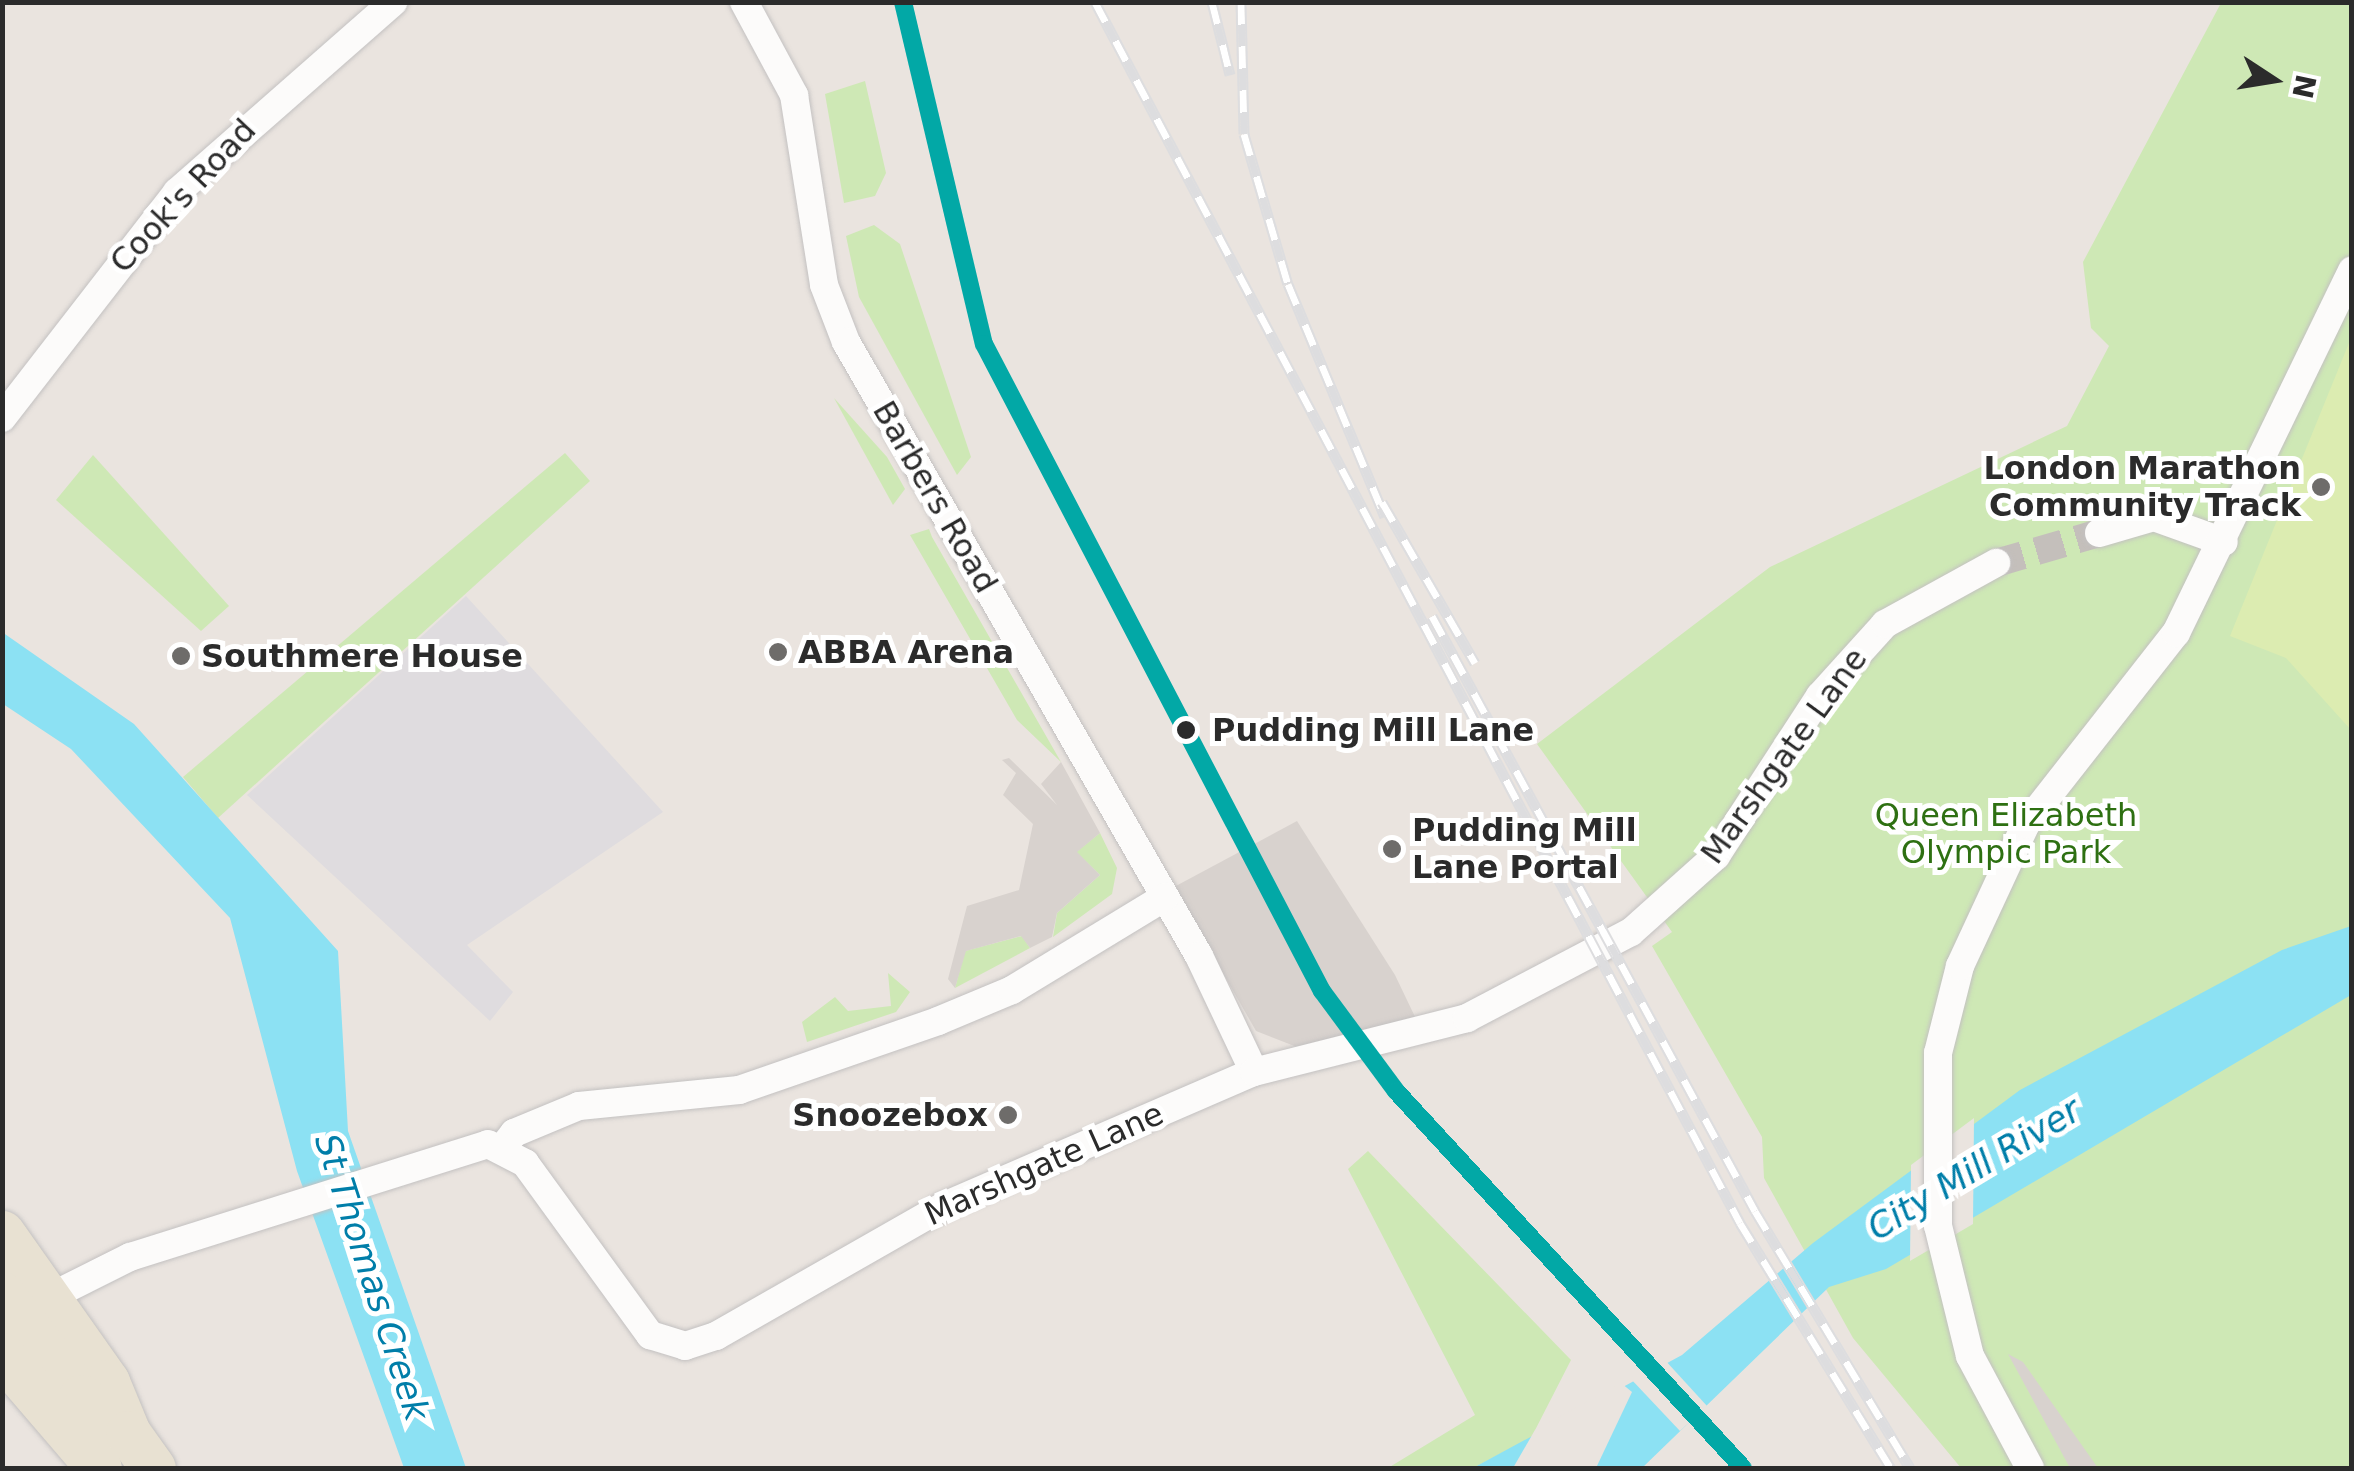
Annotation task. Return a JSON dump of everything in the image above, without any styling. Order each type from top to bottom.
[{"type":"main road","points":[[2,1233],[107,1382],[141,1451]]},
{"type":"main road","points":[[2,1294],[81,1397],[141,1451]]},
{"type":"main road","points":[[2,1355],[98,1468]]},
{"type":"street","name":"Cook's Road","points":[[2,418],[177,192],[393,2]]},
{"type":"street","name":"Barbers Road","points":[[744,2],[794,95],[824,285],[846,342],[1165,897],[1254,1072]]},
{"type":"street","points":[[2030,1468],[1970,1356],[1938,1226],[1938,1053],[1960,966],[2001,866],[2176,633],[2224,542],[2352,270]]},
{"type":"street","points":[[2099,532],[2154,517],[2224,542]]},
{"type":"street","name":"Marshgate Lane","points":[[503,1147],[576,1224],[646,1331],[685,1346],[814,1285],[944,1206],[1254,1072],[1467,1018],[1630,932],[1716,856],[1820,696],[1885,624],[1996,563]]},
{"type":"street","points":[[48,1298],[130,1257],[301,1208],[471,1146],[503,1147],[514,1133],[579,1106],[739,1090],[938,1020],[1012,990],[1165,897]]},
{"type":"shaded area","points":[[466,596],[663,812],[467,945],[513,992],[490,1021],[247,795]]},
{"type":"shaded area","points":[[1009,758],[1057,805],[1041,784],[1061,762],[1100,833],[1077,852],[1100,875],[1057,913],[1052,937],[1030,948],[1021,936],[966,951],[955,988],[948,979],[967,906],[1019,890],[1033,824],[1003,795],[1016,773],[1002,760]]},
{"type":"shaded area","points":[[1297,821],[1395,975],[1417,1021],[1302,1049],[1256,1031],[1174,887]]},
{"type":"shaded area","points":[[2008,1354],[2023,1362],[2098,1468],[2070,1468]]},
{"type":"green space","name":"Queen Elizabeth Olympic Park","points":[[2221,3],[2351,3],[2351,1468],[1961,1468],[1853,1338],[1764,1178],[1762,1137],[1652,946],[1672,932],[1537,744],[1770,567],[2067,426],[2109,346],[2091,328],[2083,262]]},
{"type":"green space","points":[[865,81],[886,173],[875,196],[844,203],[825,94]]},
{"type":"green space","points":[[874,225],[900,244],[971,457],[957,475],[859,297],[846,236]]},
{"type":"green space","name":"London Marathon Community Track","points":[[2351,338],[2351,730],[2286,658],[2230,636]]},
{"type":"green space","points":[[834,398],[887,457],[905,489],[893,505]]},
{"type":"green space","points":[[565,453],[590,481],[218,818],[183,777]]},
{"type":"green space","points":[[93,455],[229,606],[201,631],[56,500]]},
{"type":"green space","points":[[929,529],[1061,762],[1017,720],[910,535]]},
{"type":"green space","points":[[1100,833],[1117,868],[1112,894],[1053,937],[1057,913],[1100,875],[1076,852]]},
{"type":"green space","points":[[1022,936],[1030,948],[955,988],[965,951]]},
{"type":"green space","points":[[888,973],[910,992],[896,1012],[807,1042],[802,1022],[835,997],[848,1011],[891,1006]]},
{"type":"green space","points":[[1368,1151],[1571,1360],[1531,1438],[1473,1468],[1388,1468],[1475,1415],[1348,1169]]},
{"type":"water","name":"St Thomas Creek","points":[[2,632],[134,724],[338,951],[348,1131],[466,1468],[404,1468],[297,1171],[230,918],[71,749],[3,704]]},
{"type":"water","name":"City Mill River","points":[[2351,926],[2351,995],[1886,1269],[1829,1287],[1642,1468],[1473,1468],[1682,1355],[1813,1243],[2020,1090],[2282,950]]},
{"type":"pier","points":[[1974,1118],[1973,1224],[1910,1261],[1911,1165]]},
{"type":"pier","points":[[1664,1359],[1707,1406],[1680,1431],[1630,1378]]},
{"type":"pier","points":[[1621,1383],[1632,1392],[1596,1468],[1513,1468],[1535,1430]]},
{"type":"tunnel","points":[[1996,563],[2099,533]]},
{"type":"railway","points":[[1095,2],[1740,1223],[1891,1468]]},
{"type":"railway","points":[[1212,2],[1230,75]]},
{"type":"railway","points":[[1241,2],[1244,134],[1288,284],[1385,517]]},
{"type":"railway","points":[[1382,502],[1475,663]]},
{"type":"railway","points":[[1432,616],[1755,1211],[1910,1468]]},
{"type":"transit line","points":[[903,2],[984,344],[1322,991],[1396,1091],[1743,1468]]},
{"type":"place","name":"London Marathon Community Track","points":[[2321,487]]},
{"type":"place","name":"ABBA Arena","points":[[778,652]]},
{"type":"place","name":"Southmere House","points":[[181,656]]},
{"type":"place","name":"Pudding Mill Lane","points":[[1186,730]]},
{"type":"place","name":"Pudding Mill Lane Portal","points":[[1392,849]]},
{"type":"place","name":"Snoozebox","points":[[1008,1115]]}]
